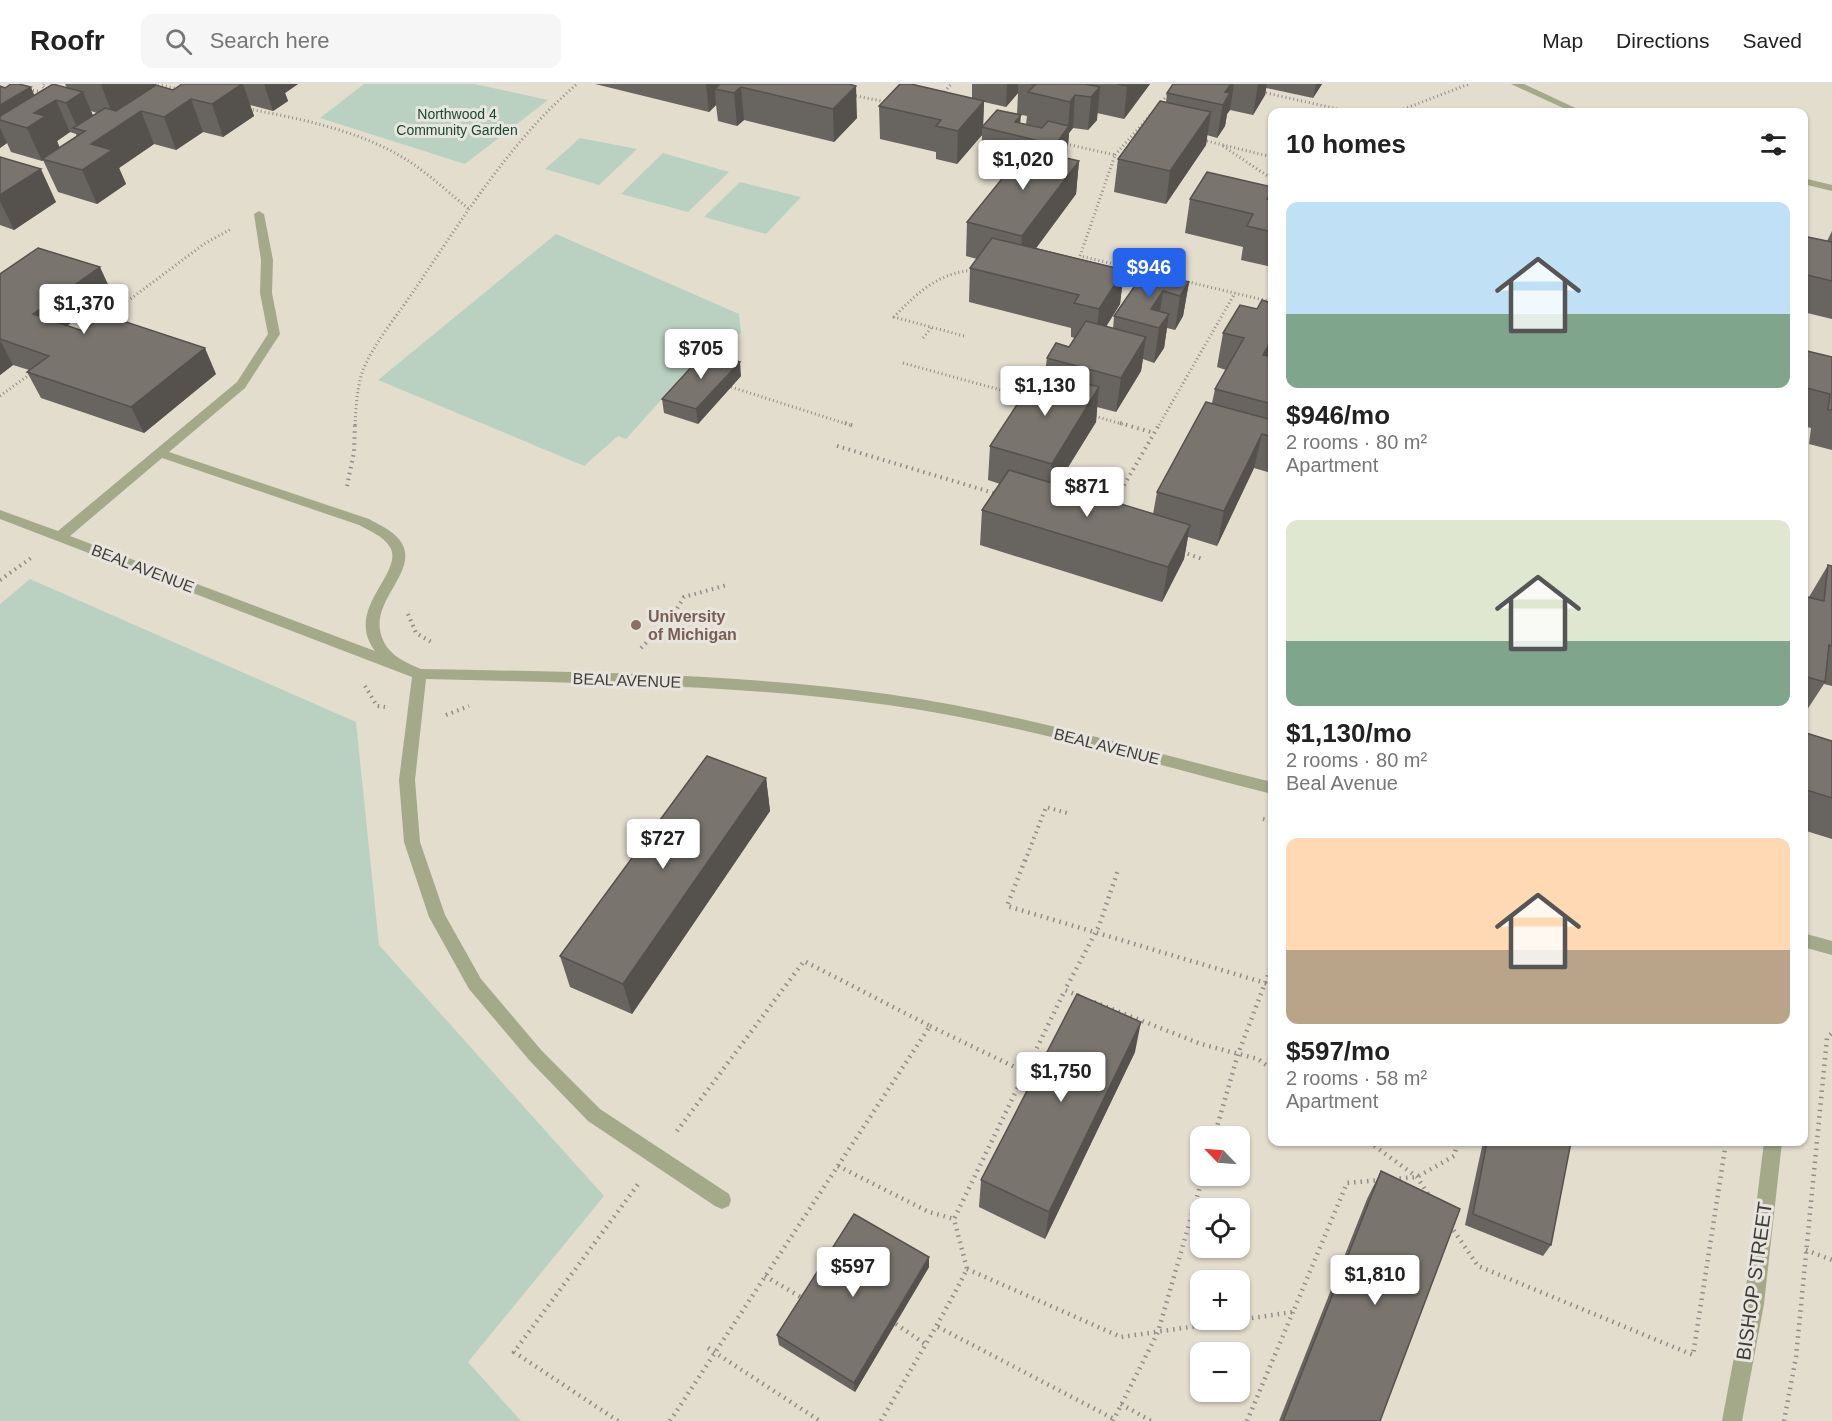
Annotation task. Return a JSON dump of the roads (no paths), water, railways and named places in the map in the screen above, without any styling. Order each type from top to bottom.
[{"type":"street","points":[[1516,84],[1570,108]]},
{"type":"street","points":[[1808,182],[1832,188]]},
{"type":"street","points":[[60,537],[241,385],[274,334],[266,293],[267,260],[259,214]]},
{"type":"street","points":[[159,453],[364,522],[380,529],[393,540],[399,552],[400,563],[381,592],[374,610],[372,627],[376,642],[392,661]]},
{"type":"street","name":"BEAL AVENUE","points":[[0,514],[392,661],[420,674],[671,680],[794,688],[890,700],[991,718],[1268,787]]},
{"type":"street","points":[[420,674],[407,780],[412,842],[437,916],[475,984],[536,1056],[594,1115],[722,1200]]},
{"type":"street","points":[[1808,941],[1832,948]]},
{"type":"street","name":"BISHOP STREET","points":[[1732,1421],[1754,1304],[1773,1146]]},
{"type":"place","name":"University of Michigan","points":[[636,625]]},
{"type":"park label","name":"Northwood 4 Community Garden","points":[[457,122]]}]
